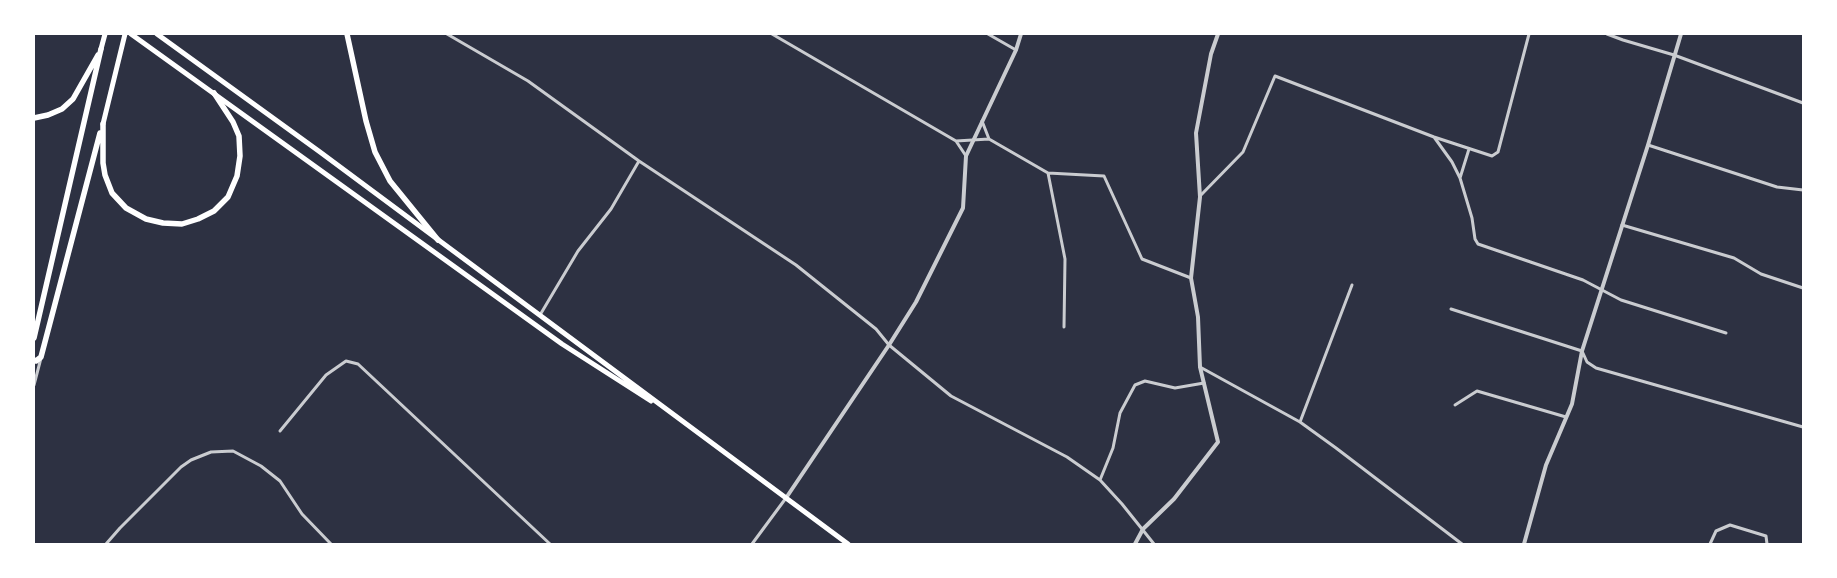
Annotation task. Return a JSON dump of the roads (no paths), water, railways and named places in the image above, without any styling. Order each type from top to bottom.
[{"type":"highway","points":[[347,34],[366,121],[375,152],[390,181],[438,240]]},
{"type":"highway","points":[[34,118],[62,109],[73,99],[101,49]]},
{"type":"highway","points":[[34,338],[101,49]]},
{"type":"highway","points":[[103,124],[103,163],[105,175],[112,193],[126,208],[146,219],[163,223],[182,224],[214,211],[228,197],[237,176],[240,156],[238,136],[233,122],[214,93]]},
{"type":"highway","points":[[34,360],[36,361],[41,357],[103,124]]},
{"type":"main road","points":[[101,49],[105,34]]},
{"type":"main road","points":[[103,124],[125,34]]},
{"type":"main road","points":[[131,34],[562,344],[687,425]]},
{"type":"main road","points":[[158,34],[848,544]]},
{"type":"street","points":[[446,34],[528,81],[639,161],[796,265],[876,329],[889,345],[951,396],[1067,457],[1100,480],[1154,544]]},
{"type":"street","points":[[772,34],[956,141],[966,156]]},
{"type":"street","points":[[988,34],[1016,50]]},
{"type":"street","points":[[752,544],[786,498],[916,302],[963,208],[966,156],[1016,50],[1020,34]]},
{"type":"street","points":[[1136,544],[1142,529],[1174,499],[1218,442],[1200,367],[1198,317],[1191,278],[1200,197],[1196,133],[1211,54],[1218,34]]},
{"type":"street","points":[[1200,197],[1243,152],[1275,76],[1434,137],[1492,156],[1498,152],[1529,34]]},
{"type":"street","points":[[1607,34],[1674,55],[1803,103]]},
{"type":"street","points":[[1524,544],[1546,465],[1572,404],[1582,351],[1648,146],[1681,34]]},
{"type":"street","points":[[982,120],[989,139]]},
{"type":"street","points":[[1434,137],[1452,162],[1460,178],[1472,218],[1475,239],[1478,244],[1583,280],[1621,300],[1726,333]]},
{"type":"street","points":[[956,141],[989,139],[1048,174],[1104,176],[1142,260],[1191,278]]},
{"type":"street","points":[[1648,146],[1777,187],[1803,190]]},
{"type":"street","points":[[1460,178],[1469,149]]},
{"type":"street","points":[[540,315],[578,251],[611,209],[639,161]]},
{"type":"street","points":[[1048,174],[1065,259],[1064,327]]},
{"type":"street","points":[[1622,225],[1734,258],[1761,274],[1803,288]]},
{"type":"street","points":[[1300,422],[1352,285]]},
{"type":"street","points":[[1451,309],[1582,351],[1588,362],[1596,368],[1803,427]]},
{"type":"street","points":[[34,385],[41,357]]},
{"type":"street","points":[[280,431],[326,375],[346,361],[358,364],[550,544]]},
{"type":"street","points":[[1200,367],[1300,422],[1462,544]]},
{"type":"street","points":[[1100,480],[1113,448],[1120,413],[1135,385],[1145,381],[1175,388],[1204,384]]},
{"type":"street","points":[[1455,404],[1476,391],[1566,417]]},
{"type":"street","points":[[106,544],[133,514],[180,468],[191,460],[211,452],[233,451],[261,466],[280,481],[302,514],[331,544]]},
{"type":"street","points":[[1710,544],[1716,531],[1730,525],[1766,536],[1767,544]]}]
